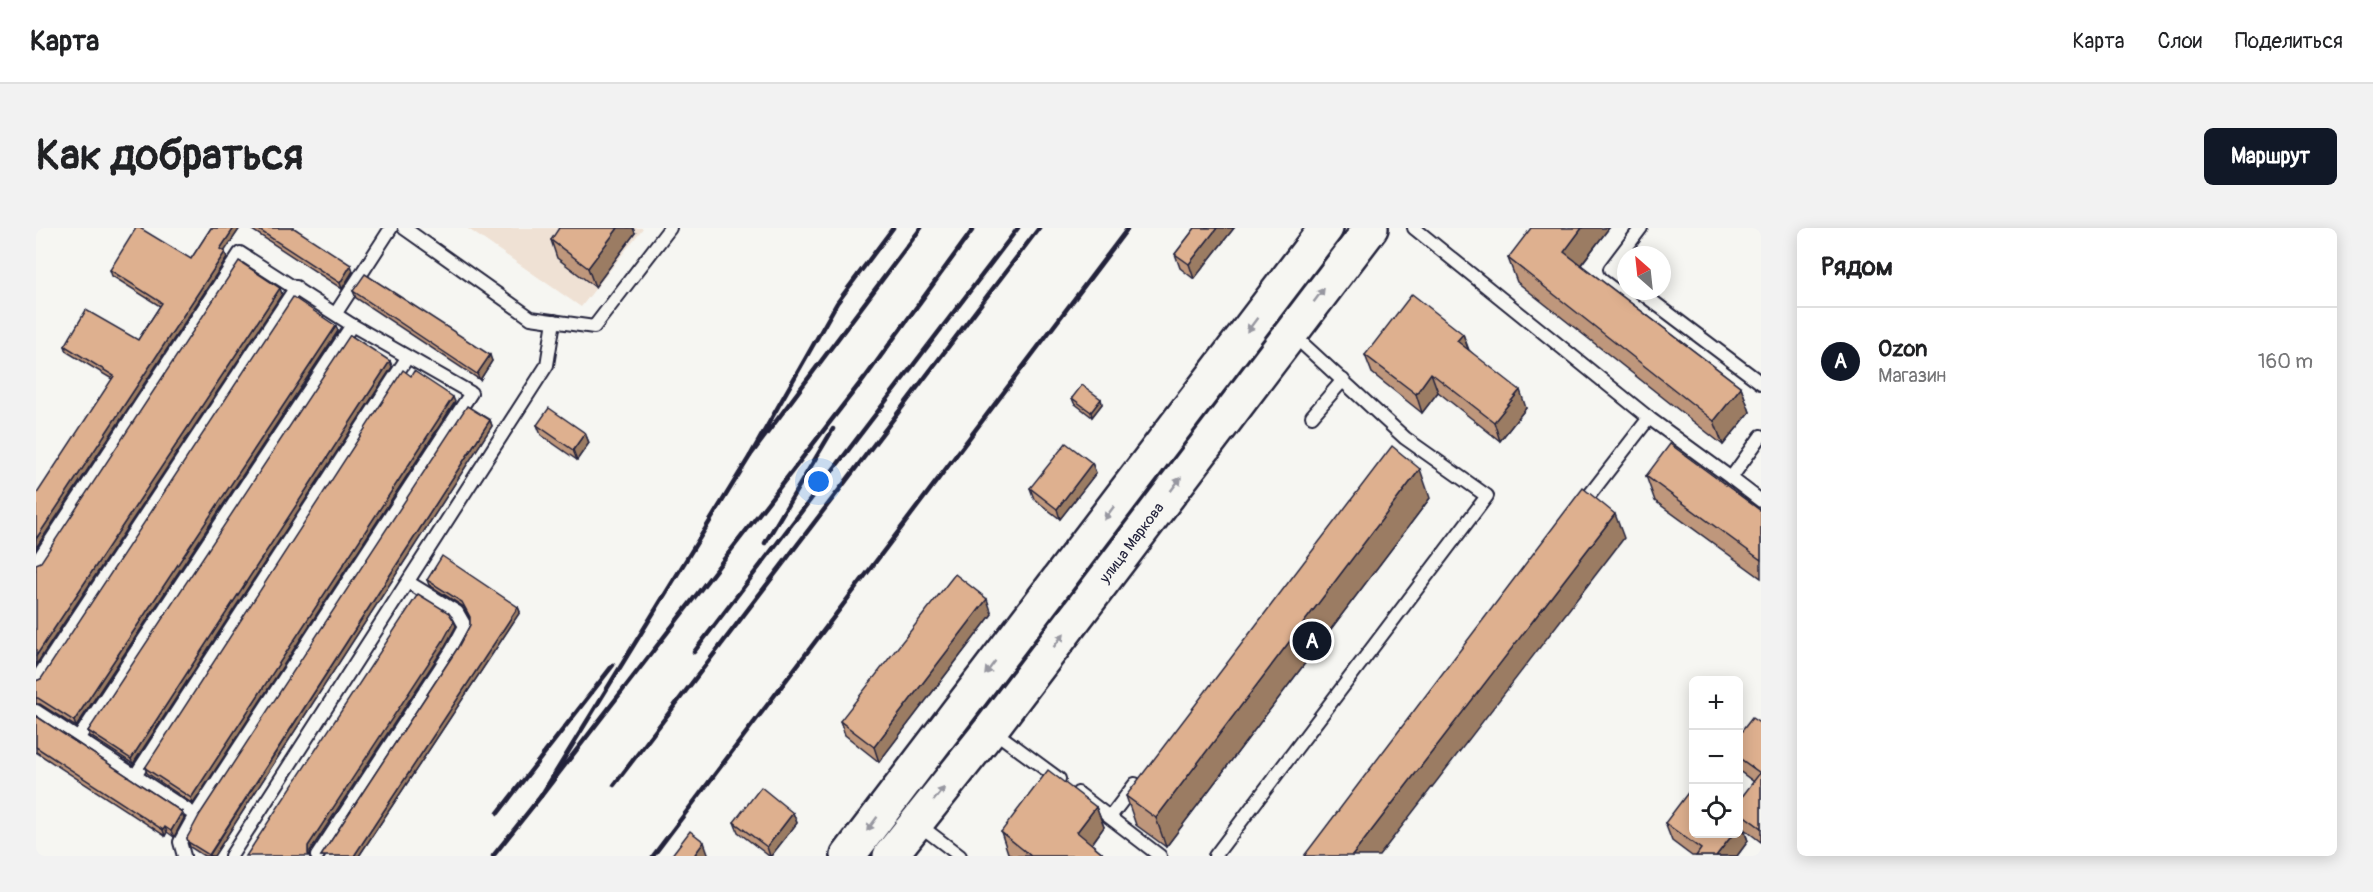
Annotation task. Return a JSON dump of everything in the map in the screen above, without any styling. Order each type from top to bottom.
[{"type":"main road","points":[[848,856],[1326,228]]},
{"type":"main road","name":"улица Маркова","points":[[890,856],[991,729],[1371,228]]},
{"type":"lane","points":[[336,313],[392,228]]},
{"type":"lane","points":[[404,228],[531,318],[594,327],[670,228]]},
{"type":"lane","points":[[1414,228],[1649,418],[1761,501]]},
{"type":"lane","points":[[1627,246],[1641,228]]},
{"type":"lane","points":[[36,563],[240,253],[352,325],[471,393],[195,815],[180,842],[184,856]]},
{"type":"lane","points":[[1617,260],[1610,269],[1617,274]]},
{"type":"lane","points":[[36,680],[296,287]]},
{"type":"lane","points":[[1651,300],[1761,383]]},
{"type":"lane","points":[[231,856],[547,365],[554,321]]},
{"type":"lane","points":[[78,739],[352,325]]},
{"type":"lane","points":[[1215,856],[1487,496],[1401,442],[1343,380],[1291,332]]},
{"type":"lane","points":[[135,776],[407,358]]},
{"type":"lane","points":[[1312,416],[1343,380]]},
{"type":"lane","points":[[1569,520],[1649,418]]},
{"type":"lane","points":[[1731,478],[1761,436]]},
{"type":"lane","points":[[317,856],[452,650],[465,626],[457,612],[408,582]]},
{"type":"lane","points":[[36,711],[195,815]]},
{"type":"lane","points":[[991,729],[1160,856]]},
{"type":"lane","points":[[1110,817],[1146,770]]},
{"type":"lane","points":[[916,823],[960,856]]},
{"type":"shaded area","points":[[467,228],[643,228],[581,307]]},
{"type":"building","points":[[136,228],[140,228],[191,259],[211,228],[234,228],[220,249],[225,252],[36,539],[36,495],[114,376],[65,346],[86,310],[138,340],[162,303],[110,270]]},
{"type":"building","points":[[256,228],[294,228],[351,265],[340,283]]},
{"type":"building","points":[[559,228],[618,228],[588,268],[551,240]]},
{"type":"building","points":[[1195,228],[1217,228],[1189,264],[1175,254]]},
{"type":"building","points":[[1531,228],[1582,228],[1564,252],[1617,292],[1617,300],[1627,300],[1741,387],[1714,421],[1508,258]]},
{"type":"building","points":[[239,261],[280,288],[36,656],[36,564],[41,562]]},
{"type":"building","points":[[365,274],[490,355],[477,374],[353,291]]},
{"type":"building","points":[[1412,294],[1463,334],[1457,341],[1520,390],[1494,422],[1431,373],[1416,394],[1365,355]]},
{"type":"building","points":[[293,297],[336,326],[74,721],[36,698],[36,681],[41,679]]},
{"type":"building","points":[[350,335],[390,361],[131,759],[88,731]]},
{"type":"building","points":[[403,370],[411,376],[414,371],[453,397],[191,798],[145,768]]},
{"type":"building","points":[[1082,385],[1101,399],[1091,412],[1072,398]]},
{"type":"building","points":[[467,406],[490,420],[209,855],[188,842],[187,838],[200,814]]},
{"type":"building","points":[[549,408],[585,433],[573,450],[537,425]]},
{"type":"building","points":[[1066,443],[1092,463],[1057,509],[1030,488]]},
{"type":"building","points":[[1670,444],[1761,511],[1761,560],[1646,476]]},
{"type":"building","points":[[1392,446],[1420,469],[1156,818],[1126,796]]},
{"type":"building","points":[[1583,488],[1615,514],[1352,856],[1304,856]]},
{"type":"building","points":[[442,556],[518,607],[354,856],[321,856],[457,649],[470,625],[470,617],[462,602],[427,580]]},
{"type":"building","points":[[955,574],[987,599],[874,747],[840,721]]},
{"type":"building","points":[[418,594],[449,613],[454,621],[308,846],[309,856],[246,856]]},
{"type":"building","points":[[36,716],[182,812],[171,831],[165,827],[163,830],[36,747]]},
{"type":"building","points":[[1752,718],[1761,724],[1761,828],[1743,815],[1743,795],[1760,773],[1743,761],[1743,730]]},
{"type":"building","points":[[1048,770],[1096,807],[1077,832],[1106,856],[1031,856],[1001,832]]},
{"type":"building","points":[[761,787],[793,813],[767,847],[734,822]]},
{"type":"building","points":[[1689,791],[1689,838],[1730,838],[1716,856],[1696,856],[1701,849],[1665,823]]},
{"type":"building","points":[[690,831],[704,842],[695,854],[698,856],[671,856]]},
{"type":"railway","points":[[893,228],[837,303],[750,456],[921,228]]},
{"type":"railway","points":[[859,386],[974,228]]},
{"type":"railway","points":[[694,652],[1018,228]]},
{"type":"railway","points":[[614,785],[1039,228]]},
{"type":"railway","points":[[653,856],[1128,228]]},
{"type":"railway","points":[[750,456],[541,796],[864,378]]},
{"type":"railway","points":[[765,543],[833,429]]},
{"type":"railway","points":[[498,813],[613,665]]},
{"type":"railway","points":[[493,856],[541,796]]},
{"type":"place","name":"Ozon","points":[[1312,641]]}]
